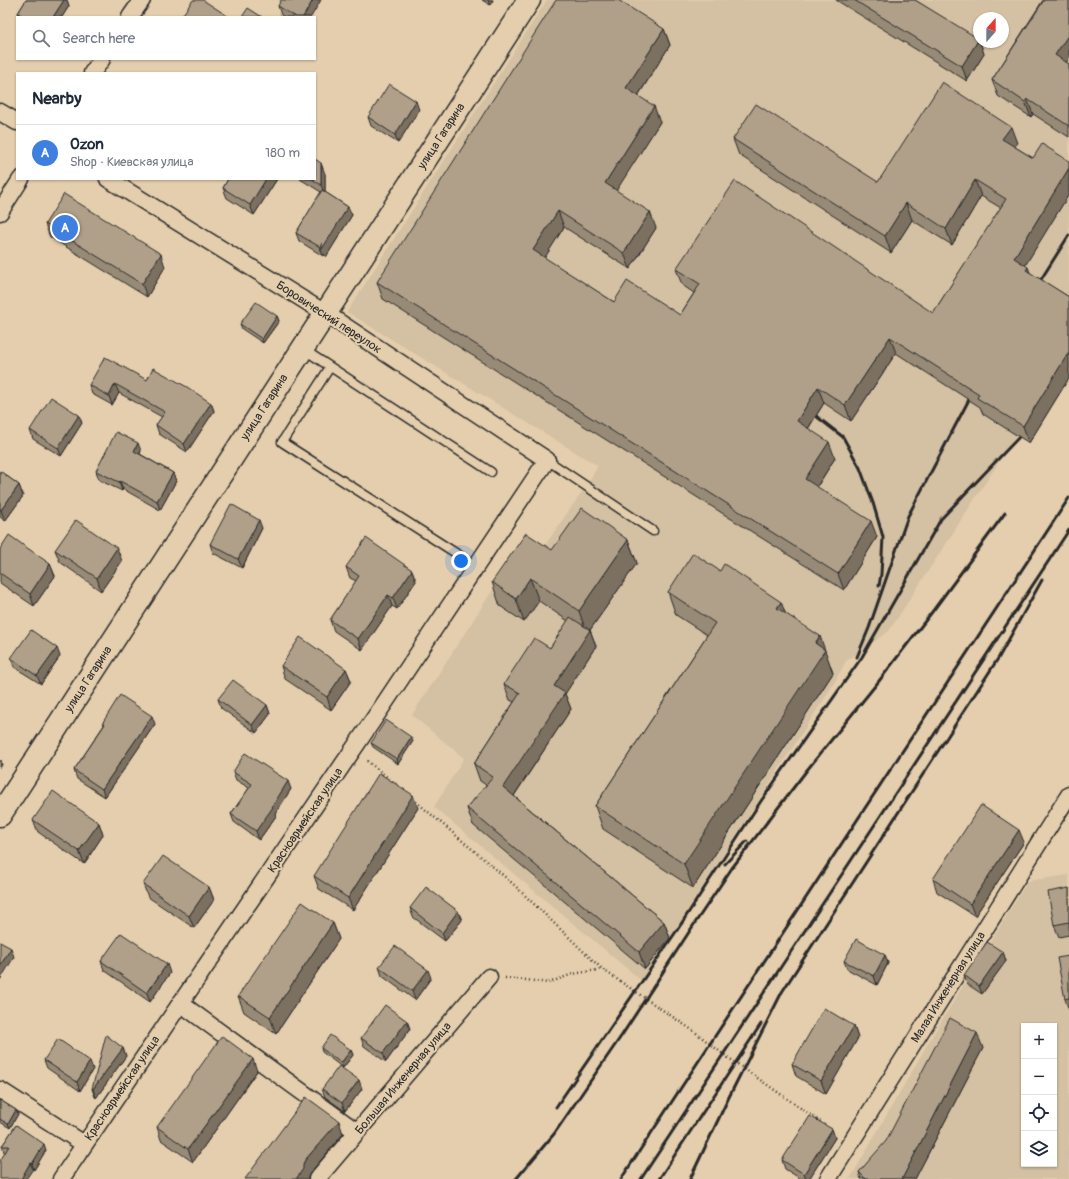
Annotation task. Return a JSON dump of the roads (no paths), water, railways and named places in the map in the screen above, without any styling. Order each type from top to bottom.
[{"type":"street","points":[[131,16],[142,0]]},
{"type":"street","name":"улица Гагарина","points":[[0,816],[529,0]]},
{"type":"street","points":[[93,72],[101,60]]},
{"type":"street","points":[[0,112],[16,121]]},
{"type":"street","points":[[0,212],[21,180]]},
{"type":"street","name":"Боровический переулок","points":[[110,180],[325,313],[547,460]]},
{"type":"street","name":"Красноармейская улица","points":[[60,1179],[384,704],[547,460]]},
{"type":"street","name":"Малая Инженерная улица","points":[[828,1179],[1069,796]]},
{"type":"street","name":"Большая Инженерная улица","points":[[317,1179],[489,976]]},
{"type":"street","points":[[180,1003],[357,1132]]},
{"type":"street","points":[[0,1090],[84,1144]]},
{"type":"lane","points":[[302,348],[491,472]]},
{"type":"lane","points":[[330,367],[282,442],[476,566]]},
{"type":"lane","points":[[547,460],[652,531]]},
{"type":"railway","points":[[1035,289],[1069,235]]},
{"type":"railway","points":[[857,657],[869,628],[908,516],[974,390]]},
{"type":"railway","points":[[816,416],[843,437],[860,468],[873,503],[883,537],[879,586]]},
{"type":"railway","points":[[681,924],[761,801],[862,657],[941,519],[1019,437]]},
{"type":"railway","points":[[621,1179],[1069,498]]},
{"type":"railway","points":[[516,1179],[554,1134],[622,1035],[732,868],[807,770],[879,681],[1005,513]]},
{"type":"railway","points":[[641,1179],[1069,530]]},
{"type":"railway","points":[[690,1179],[729,1097],[782,992],[999,657],[1042,580]]},
{"type":"railway","points":[[725,864],[747,841]]},
{"type":"railway","points":[[556,1107],[684,920]]},
{"type":"railway","points":[[659,1179],[761,1024]]},
{"type":"place","name":"Ozon","points":[[65,228]]}]
